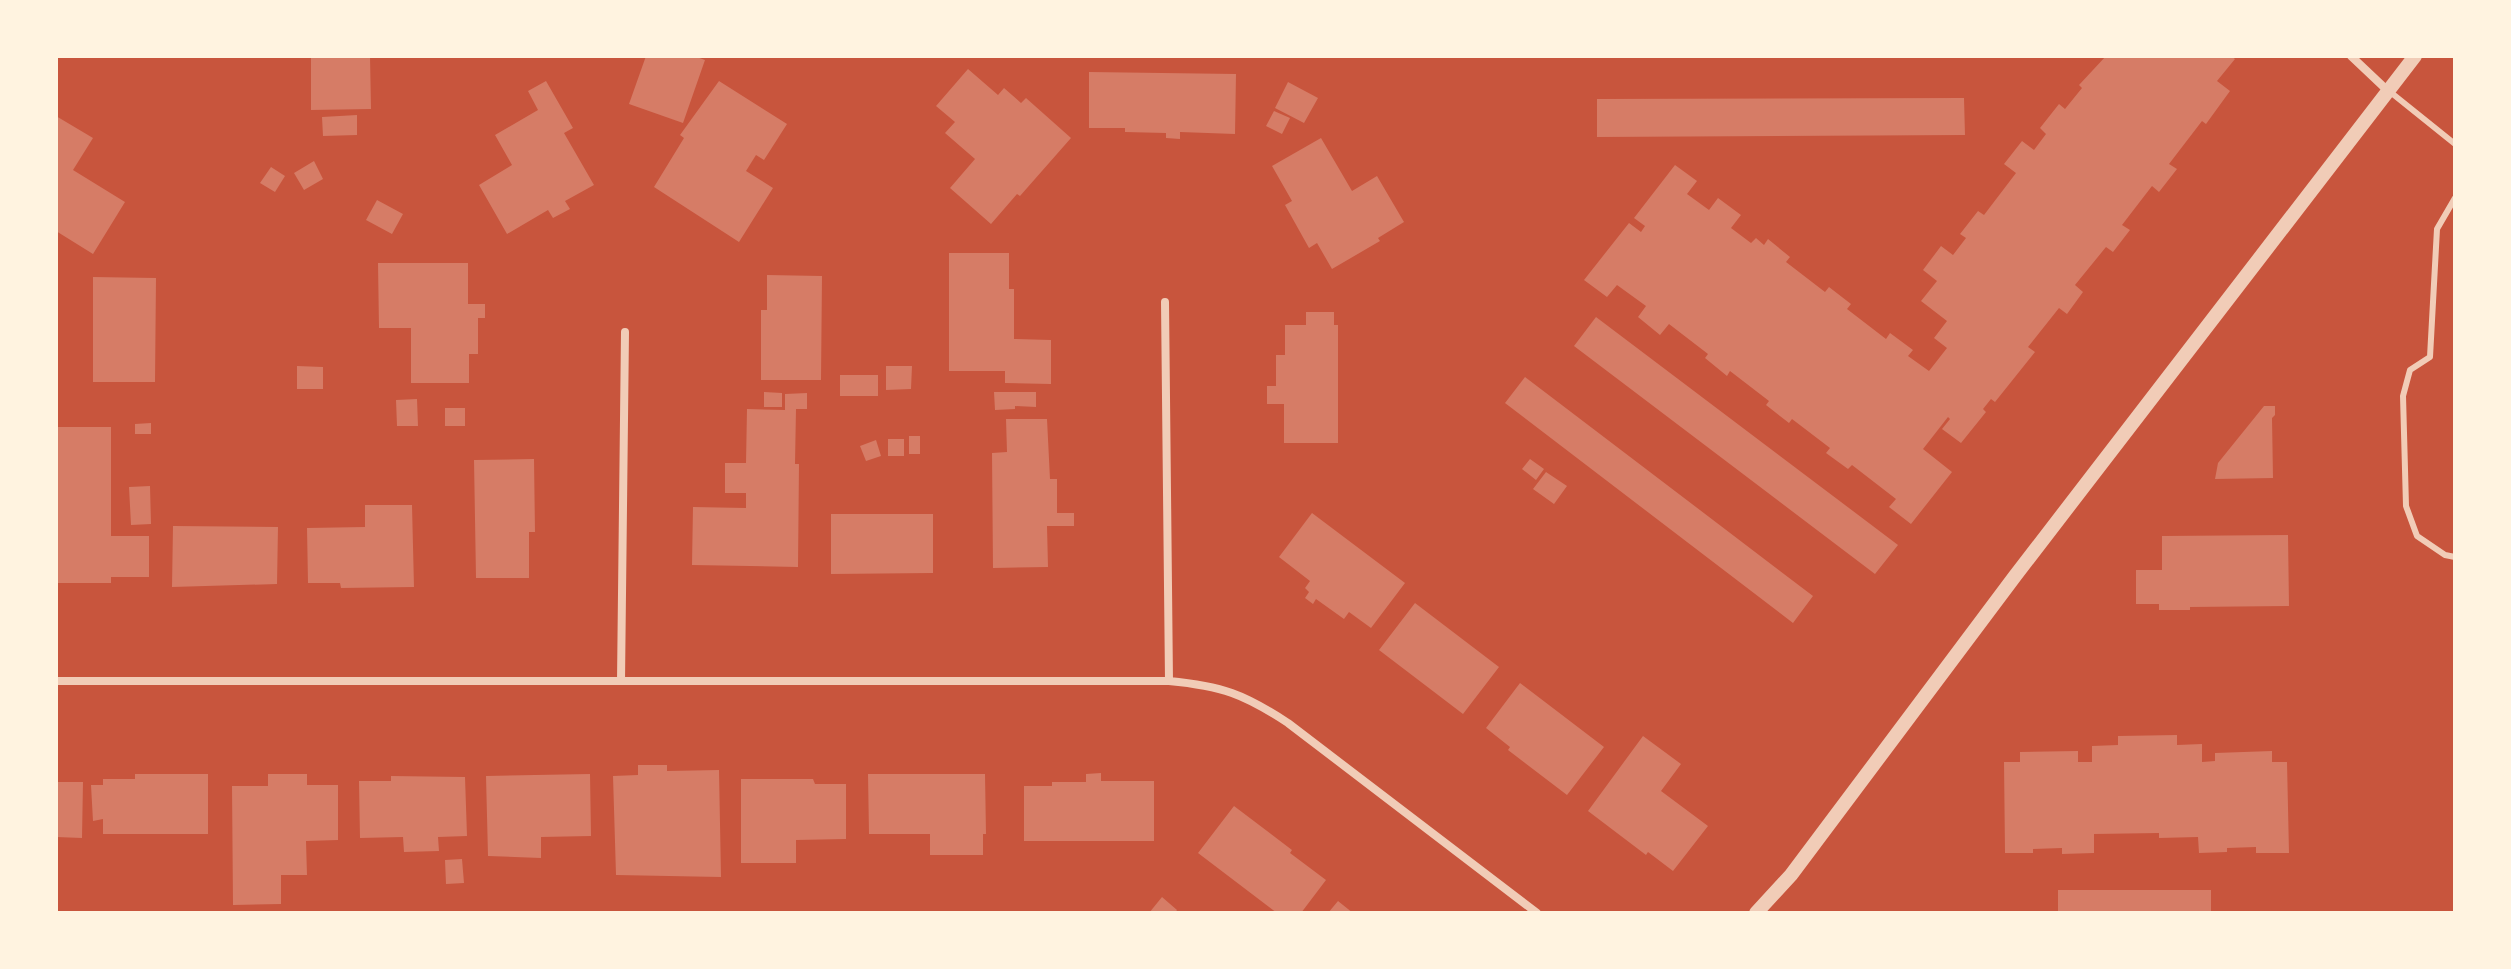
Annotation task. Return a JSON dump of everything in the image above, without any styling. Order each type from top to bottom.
[{"type":"street","points":[[2351,56],[2389,91]]},
{"type":"street","points":[[1756,913],[1791,875],[2025,563],[2415,56]]},
{"type":"street","points":[[1165,302],[1169,681]]},
{"type":"street","points":[[621,681],[625,332]]},
{"type":"street","points":[[56,681],[1169,681],[1206,684],[1252,699],[1288,723],[1537,913]]},
{"type":"lane","points":[[2389,91],[2455,144]]},
{"type":"lane","points":[[2455,198],[2437,229],[2430,357],[2410,370],[2403,396],[2406,506],[2417,536],[2445,555],[2455,557]]},
{"type":"building","points":[[311,56],[370,56],[371,109],[311,110]]},
{"type":"building","points":[[646,56],[694,56],[705,60],[683,123],[629,104]]},
{"type":"building","points":[[2106,56],[2231,56],[2235,59],[2217,81],[2230,91],[2206,124],[2202,121],[2169,164],[2177,169],[2159,192],[2152,186],[2122,225],[2130,230],[2113,252],[2106,247],[2075,285],[2083,292],[2067,314],[2059,308],[2028,347],[2035,352],[1995,402],[1991,399],[1983,409],[1986,412],[1961,443],[1942,429],[1950,419],[1948,417],[1923,449],[1952,472],[1911,524],[1889,507],[1896,499],[1852,465],[1848,469],[1826,453],[1830,448],[1792,419],[1789,423],[1766,405],[1769,401],[1730,371],[1727,376],[1705,358],[1708,354],[1669,324],[1660,335],[1638,317],[1646,306],[1617,285],[1607,297],[1584,280],[1629,223],[1641,232],[1645,226],[1634,218],[1675,165],[1697,181],[1687,194],[1709,210],[1718,198],[1741,215],[1731,228],[1751,243],[1756,238],[1764,245],[1768,239],[1790,257],[1786,262],[1825,292],[1829,287],[1851,304],[1847,309],[1886,339],[1890,333],[1913,350],[1908,356],[1929,371],[1947,348],[1934,338],[1947,321],[1921,301],[1937,281],[1923,270],[1941,246],[1953,255],[1966,238],[1960,234],[1978,211],[1984,215],[2016,173],[2004,164],[2022,141],[2034,150],[2046,134],[2040,128],[2059,104],[2065,109],[2082,88],[2079,85]]},
{"type":"building","points":[[968,69],[998,95],[1004,88],[1021,103],[1026,98],[1071,138],[991,224],[950,188],[975,159],[945,133],[955,122],[936,106]]},
{"type":"building","points":[[1089,72],[1236,74],[1235,134],[1180,132],[1180,139],[1166,138],[1166,133],[1125,132],[1125,128],[1089,128]]},
{"type":"building","points":[[546,81],[573,128],[564,133],[594,185],[565,201],[570,209],[553,218],[548,210],[507,234],[479,185],[512,165],[495,135],[538,110],[528,91]]},
{"type":"building","points":[[719,81],[787,124],[764,160],[756,155],[746,171],[773,188],[739,242],[654,187],[684,138],[680,135]]},
{"type":"building","points":[[1288,82],[1318,98],[1304,123],[1275,108]]},
{"type":"building","points":[[1964,98],[1965,135],[1597,137],[1597,99]]},
{"type":"building","points":[[1274,111],[1290,118],[1282,134],[1266,126]]},
{"type":"building","points":[[357,115],[357,135],[323,136],[322,117]]},
{"type":"building","points":[[56,116],[93,138],[73,170],[125,202],[93,254],[56,231]]},
{"type":"building","points":[[1321,138],[1352,191],[1377,176],[1404,222],[1378,238],[1380,241],[1332,269],[1317,243],[1309,248],[1285,205],[1292,201],[1272,166]]},
{"type":"building","points":[[314,161],[323,179],[304,190],[294,173]]},
{"type":"building","points":[[271,167],[285,176],[275,192],[260,183]]},
{"type":"building","points":[[377,200],[403,214],[392,234],[366,220]]},
{"type":"building","points":[[949,253],[1009,253],[1009,289],[1014,289],[1014,339],[1051,340],[1051,384],[1005,383],[1005,371],[949,371]]},
{"type":"building","points":[[378,263],[468,263],[468,304],[485,304],[485,318],[478,318],[478,354],[469,354],[469,383],[411,383],[411,328],[379,328]]},
{"type":"building","points":[[767,275],[822,276],[821,380],[761,380],[761,310],[767,310]]},
{"type":"building","points":[[93,277],[156,278],[155,382],[93,382]]},
{"type":"building","points":[[1306,312],[1334,312],[1334,325],[1338,325],[1338,443],[1284,443],[1284,404],[1267,404],[1267,386],[1276,386],[1276,355],[1285,355],[1285,325],[1306,325]]},
{"type":"building","points":[[1596,317],[1898,545],[1875,574],[1574,346]]},
{"type":"building","points":[[297,366],[323,367],[323,389],[297,389]]},
{"type":"building","points":[[886,366],[912,366],[911,389],[886,390]]},
{"type":"building","points":[[840,375],[878,375],[878,396],[840,396]]},
{"type":"building","points":[[1525,377],[1813,596],[1793,623],[1505,403]]},
{"type":"building","points":[[764,392],[782,393],[782,407],[764,407]]},
{"type":"building","points":[[994,392],[1036,392],[1036,407],[1015,406],[1015,409],[995,410]]},
{"type":"building","points":[[807,393],[807,409],[796,409],[798,567],[692,565],[693,507],[746,508],[746,493],[725,493],[725,463],[746,463],[747,409],[785,410],[785,394]]},
{"type":"building","points":[[417,399],[418,426],[397,426],[396,400]]},
{"type":"building","points":[[2264,406],[2275,406],[2272,418],[2273,478],[2215,479],[2218,463]]},
{"type":"building","points":[[445,408],[465,408],[465,426],[445,426]]},
{"type":"building","points":[[1006,419],[1047,419],[1050,479],[1057,479],[1057,513],[1074,513],[1074,526],[1047,526],[1048,567],[993,568],[992,453],[1007,452]]},
{"type":"building","points":[[151,423],[151,434],[135,434],[135,424]]},
{"type":"building","points":[[56,427],[111,427],[111,536],[149,536],[149,577],[111,577],[111,583],[56,583]]},
{"type":"building","points":[[909,436],[920,436],[920,454],[909,454]]},
{"type":"building","points":[[888,439],[904,439],[904,456],[888,456]]},
{"type":"building","points":[[876,440],[881,456],[866,461],[860,446]]},
{"type":"building","points":[[534,459],[535,532],[529,532],[529,578],[476,578],[474,460]]},
{"type":"building","points":[[1530,459],[1544,469],[1536,480],[1522,469]]},
{"type":"building","points":[[1546,472],[1567,486],[1554,504],[1533,489]]},
{"type":"building","points":[[150,486],[151,524],[131,525],[129,487]]},
{"type":"building","points":[[365,505],[412,505],[414,587],[341,588],[340,583],[308,583],[307,528],[365,527]]},
{"type":"building","points":[[1312,513],[1405,583],[1371,628],[1349,612],[1344,619],[1316,599],[1313,604],[1305,598],[1309,592],[1305,588],[1310,581],[1279,557]]},
{"type":"building","points":[[831,514],[933,514],[933,573],[831,574]]},
{"type":"building","points":[[173,526],[278,527],[277,584],[172,587]]},
{"type":"building","points":[[2288,535],[2289,606],[2159,610],[2159,604],[2136,604],[2136,570],[2162,570],[2162,536]]},
{"type":"building","points":[[1415,603],[1499,667],[1463,714],[1379,650]]},
{"type":"building","points":[[1520,683],[1604,747],[1567,795],[1508,750],[1510,747],[1486,728]]},
{"type":"building","points":[[2177,735],[2177,745],[2202,744],[2202,762],[2215,761],[2215,753],[2272,751],[2272,762],[2287,762],[2289,853],[2256,853],[2256,847],[2199,853],[2198,837],[2159,838],[2159,833],[2094,834],[2094,853],[2062,854],[2062,848],[2033,849],[2033,853],[2005,853],[2004,762],[2020,762],[2020,752],[2078,751],[2078,762],[2092,762],[2092,746],[2118,745],[2118,736]]},
{"type":"building","points":[[1643,736],[1681,764],[1661,791],[1708,826],[1673,871],[1648,852],[1646,855],[1588,811]]},
{"type":"building","points":[[638,765],[667,765],[667,771],[719,770],[721,877],[616,875],[613,776],[638,775]]},
{"type":"building","points":[[1101,773],[1101,781],[1154,781],[1154,841],[1024,841],[1024,786],[1086,782],[1086,774]]},
{"type":"building","points":[[135,774],[208,774],[208,834],[103,834],[103,819],[93,821],[91,785],[103,785],[103,779],[135,779]]},
{"type":"building","points":[[268,774],[307,774],[307,785],[338,785],[338,840],[306,841],[307,875],[281,875],[281,904],[233,905],[232,786],[268,786]]},
{"type":"building","points":[[590,774],[591,836],[541,837],[541,858],[488,856],[486,776]]},
{"type":"building","points":[[868,774],[985,774],[986,834],[983,834],[983,855],[930,855],[930,834],[869,834]]},
{"type":"building","points":[[391,776],[465,777],[467,836],[438,837],[439,851],[404,852],[403,837],[360,838],[359,781],[391,781]]},
{"type":"building","points":[[741,779],[813,779],[815,784],[846,784],[846,839],[796,840],[796,863],[741,863]]},
{"type":"building","points":[[56,782],[83,782],[82,838],[56,837]]},
{"type":"building","points":[[1234,806],[1326,880],[1301,913],[1277,913],[1198,853]]},
{"type":"building","points":[[462,859],[464,883],[446,884],[445,860]]},
{"type":"building","points":[[2058,890],[2211,890],[2211,913],[2058,913]]},
{"type":"building","points":[[1162,897],[1177,910],[1175,913],[1149,913]]},
{"type":"building","points":[[1338,901],[1353,913],[1328,913]]}]
